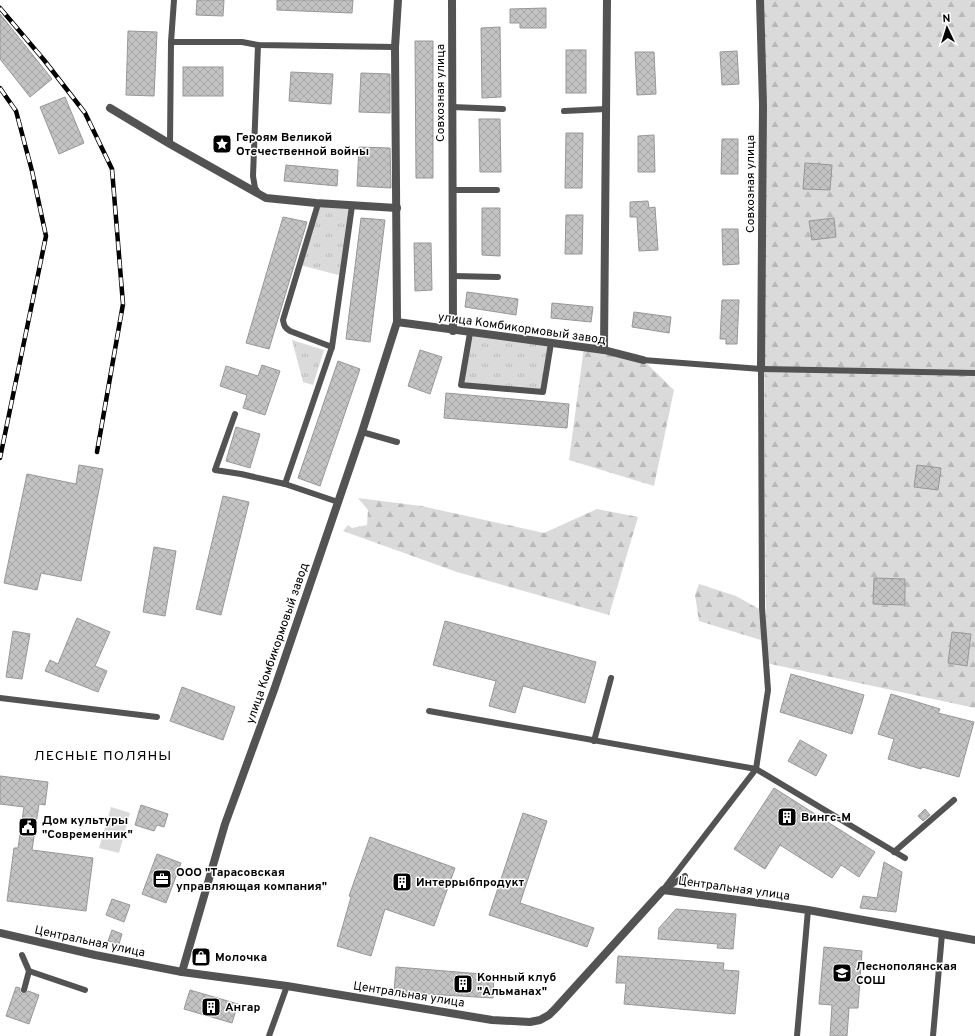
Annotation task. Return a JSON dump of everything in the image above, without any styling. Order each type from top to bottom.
[{"type":"street","name":"улица Комбикормовый завод","points":[[182,972],[225,824],[277,682],[362,432],[397,322],[396,47],[398,0]]},
{"type":"street","name":"Совхозная улица","points":[[452,0],[453,331]]},
{"type":"street","points":[[604,350],[607,0]]},
{"type":"street","name":"Совхозная улица","points":[[760,0],[763,105],[761,369]]},
{"type":"street","points":[[110,108],[266,198],[318,204],[397,208]]},
{"type":"street","name":"улица Комбикормовый завод","points":[[397,322],[453,331],[604,350],[643,360]]},
{"type":"street","name":"Центральная улица","points":[[0,934],[182,972],[287,986],[492,1020],[530,1022],[540,1020],[549,1015],[663,890],[808,910],[975,940]]},
{"type":"lane","points":[[170,144],[171,42],[174,0]]},
{"type":"lane","points":[[171,42],[242,42],[258,45],[396,47]]},
{"type":"lane","points":[[258,45],[254,176],[255,188],[259,194]]},
{"type":"lane","points":[[452,107],[503,109]]},
{"type":"lane","points":[[564,111],[606,109]]},
{"type":"lane","points":[[452,190],[497,190]]},
{"type":"lane","points":[[318,204],[283,320],[285,328],[290,331],[332,346]]},
{"type":"lane","points":[[285,484],[332,346],[352,206]]},
{"type":"lane","points":[[453,276],[498,277]]},
{"type":"lane","points":[[470,333],[461,384],[543,392],[551,343]]},
{"type":"lane","points":[[643,360],[761,369],[975,373]]},
{"type":"lane","points":[[663,890],[756,769],[768,690],[762,608],[761,369]]},
{"type":"lane","points":[[235,414],[215,470],[285,484],[338,502]]},
{"type":"lane","points":[[362,432],[397,442]]},
{"type":"lane","points":[[594,740],[611,678]]},
{"type":"lane","points":[[0,698],[157,717]]},
{"type":"lane","points":[[429,711],[756,769],[905,858]]},
{"type":"lane","points":[[894,852],[954,800]]},
{"type":"lane","points":[[663,890],[685,876]]},
{"type":"lane","points":[[797,1036],[808,910]]},
{"type":"lane","points":[[933,1036],[942,934]]},
{"type":"lane","points":[[22,955],[29,971],[24,990]]},
{"type":"lane","points":[[29,971],[85,990]]},
{"type":"lane","points":[[269,1036],[287,986]]},
{"type":"green space","points":[[764,0],[975,0],[975,708],[766,663],[763,105]]},
{"type":"green space","points":[[318,204],[352,206],[342,276],[300,265]]},
{"type":"green space","points":[[470,333],[551,343],[543,392],[461,385]]},
{"type":"green space","points":[[292,340],[324,350],[313,385],[303,382]]},
{"type":"green space","points":[[584,347],[643,360],[674,390],[654,486],[569,460]]},
{"type":"green space","points":[[358,498],[421,506],[544,533],[597,509],[638,517],[609,615],[457,572],[343,531],[348,525],[352,528],[367,525],[368,510]]},
{"type":"green space","points":[[699,584],[736,596],[759,609],[764,641],[699,621],[695,595]]},
{"type":"green space","points":[[111,807],[130,813],[119,853],[99,848]]},
{"type":"building","points":[[197,0],[224,0],[223,16],[196,15]]},
{"type":"building","points":[[277,0],[353,0],[352,13],[277,10]]},
{"type":"building","points":[[546,8],[546,28],[520,28],[520,23],[510,23],[510,9]]},
{"type":"building","points":[[0,14],[52,79],[30,97],[0,59]]},
{"type":"building","points":[[500,27],[501,97],[482,98],[481,28]]},
{"type":"building","points":[[128,31],[157,32],[154,96],[126,95]]},
{"type":"building","points":[[415,41],[433,41],[433,178],[416,178]]},
{"type":"building","points":[[566,50],[586,50],[586,93],[566,93]]},
{"type":"building","points":[[737,51],[739,84],[722,85],[720,52]]},
{"type":"building","points":[[635,52],[654,52],[656,94],[637,95]]},
{"type":"building","points":[[183,67],[223,67],[223,96],[183,96]]},
{"type":"building","points":[[291,72],[333,74],[331,104],[289,101]]},
{"type":"building","points":[[361,73],[390,74],[390,113],[359,112]]},
{"type":"building","points":[[65,97],[84,143],[59,154],[40,107]]},
{"type":"building","points":[[479,119],[500,119],[501,172],[480,172]]},
{"type":"building","points":[[566,133],[583,133],[582,188],[565,188]]},
{"type":"building","points":[[654,135],[655,172],[638,172],[638,136]]},
{"type":"building","points":[[722,139],[738,139],[738,174],[721,174]]},
{"type":"building","points":[[359,147],[390,148],[391,188],[357,186]]},
{"type":"building","points":[[805,163],[832,165],[830,190],[803,189]]},
{"type":"building","points":[[286,165],[338,170],[337,186],[284,181]]},
{"type":"building","points":[[648,201],[649,208],[655,207],[658,250],[639,251],[637,217],[630,217],[630,202]]},
{"type":"building","points":[[482,208],[500,208],[500,256],[482,255]]},
{"type":"building","points":[[566,215],[583,215],[582,254],[565,254]]},
{"type":"building","points":[[283,217],[307,222],[269,349],[246,343]]},
{"type":"building","points":[[361,218],[385,220],[370,342],[346,339]]},
{"type":"building","points":[[834,218],[836,237],[812,240],[809,221]]},
{"type":"building","points":[[722,229],[738,229],[739,264],[723,265]]},
{"type":"building","points":[[414,243],[431,243],[432,290],[415,291]]},
{"type":"building","points":[[467,292],[518,299],[516,315],[465,307]]},
{"type":"building","points":[[722,300],[739,300],[737,344],[726,344],[726,339],[720,339]]},
{"type":"building","points":[[552,303],[593,307],[591,322],[551,318]]},
{"type":"building","points":[[634,312],[671,317],[669,333],[632,327]]},
{"type":"building","points":[[420,350],[442,357],[430,394],[408,386]]},
{"type":"building","points":[[338,361],[360,369],[320,486],[298,478]]},
{"type":"building","points":[[262,365],[280,371],[265,415],[243,408],[247,395],[220,386],[226,366],[258,376]]},
{"type":"building","points":[[446,393],[569,404],[567,428],[444,418]]},
{"type":"building","points":[[236,427],[260,434],[250,468],[226,461]]},
{"type":"building","points":[[79,465],[103,469],[81,581],[41,573],[37,590],[4,583],[27,474],[76,484]]},
{"type":"building","points":[[917,465],[941,468],[938,490],[914,487]]},
{"type":"building","points":[[223,496],[249,502],[221,615],[196,609]]},
{"type":"building","points":[[154,547],[176,551],[165,616],[143,612]]},
{"type":"building","points":[[874,578],[905,579],[905,605],[873,604]]},
{"type":"building","points":[[77,618],[110,632],[95,666],[107,671],[98,692],[45,671],[50,660],[58,664]]},
{"type":"building","points":[[445,621],[596,662],[585,703],[523,686],[515,713],[489,706],[496,681],[433,665]]},
{"type":"building","points":[[13,631],[30,634],[22,679],[6,677]]},
{"type":"building","points":[[952,632],[971,634],[967,666],[948,663]]},
{"type":"building","points":[[791,674],[864,695],[852,734],[780,712]]},
{"type":"building","points":[[182,687],[235,707],[223,740],[170,721]]},
{"type":"building","points":[[891,694],[940,709],[938,713],[974,722],[959,777],[922,767],[921,769],[888,759],[894,739],[878,734]]},
{"type":"building","points":[[800,740],[827,755],[816,776],[788,761]]},
{"type":"building","name":"Дом культуры \"Современник\"","points":[[0,776],[48,782],[45,805],[39,804],[32,850],[93,858],[86,911],[7,901],[14,848],[18,848],[24,807],[0,804]]},
{"type":"building","name":"Вингс-М","points":[[774,788],[875,852],[859,877],[841,865],[832,878],[780,845],[765,869],[734,849]]},
{"type":"building","points":[[141,805],[168,814],[164,827],[157,825],[154,831],[135,825]]},
{"type":"building","points":[[925,809],[930,815],[923,821],[918,816]]},
{"type":"building","points":[[523,813],[547,821],[520,903],[594,928],[587,947],[489,915]]},
{"type":"building","name":"Интеррыбпродукт","points":[[370,837],[455,868],[434,926],[385,909],[371,956],[337,946],[351,897],[349,896]]},
{"type":"building","name":"ООО \"Тарасовская управляющая компания\"","points":[[157,854],[181,863],[166,903],[142,894]]},
{"type":"building","points":[[884,862],[902,872],[896,912],[860,908],[863,896],[877,898]]},
{"type":"building","points":[[112,899],[130,905],[124,922],[106,915]]},
{"type":"building","points":[[676,909],[736,914],[733,949],[717,948],[718,944],[658,939],[659,928]]},
{"type":"building","points":[[112,930],[122,934],[119,944],[108,941]]},
{"type":"building","points":[[824,947],[862,951],[858,1008],[849,1008],[847,1036],[830,1036],[832,1005],[819,1004]]},
{"type":"building","points":[[618,956],[724,963],[723,970],[739,971],[735,1014],[624,1004],[626,983],[616,983]]},
{"type":"building","points":[[396,967],[494,975],[493,998],[394,992]]},
{"type":"building","points":[[16,987],[20,988],[20,992],[22,994],[26,994],[28,991],[39,995],[29,1024],[6,1016]]},
{"type":"building","name":"Ангар","points":[[190,990],[238,1004],[232,1023],[184,1009]]},
{"type":"railway","points":[[0,8],[44,60],[85,113],[112,169],[123,304],[97,452]]},
{"type":"railway","points":[[0,88],[16,111],[32,171],[46,236],[0,458]]},
{"type":"place","name":"Героям Великой Отечественной войны","points":[[222,144]]},
{"type":"place","name":"Вингс-М","points":[[787,817]]},
{"type":"place","name":"Дом культуры \"Современник\"","points":[[28,827]]},
{"type":"place","name":"ООО \"Тарасовская управляющая компания\"","points":[[162,879]]},
{"type":"place","name":"Интеррыбпродукт","points":[[402,882]]},
{"type":"place","name":"Молочка","points":[[201,957]]},
{"type":"place","name":"Леснополянская СОШ","points":[[842,973]]},
{"type":"place","name":"Конный клуб \"Альманах\"","points":[[463,984]]},
{"type":"place","name":"Ангар","points":[[211,1007]]},
{"type":"district","name":"ЛЕСНЫЕ ПОЛЯНЫ","points":[[103,755]]}]
